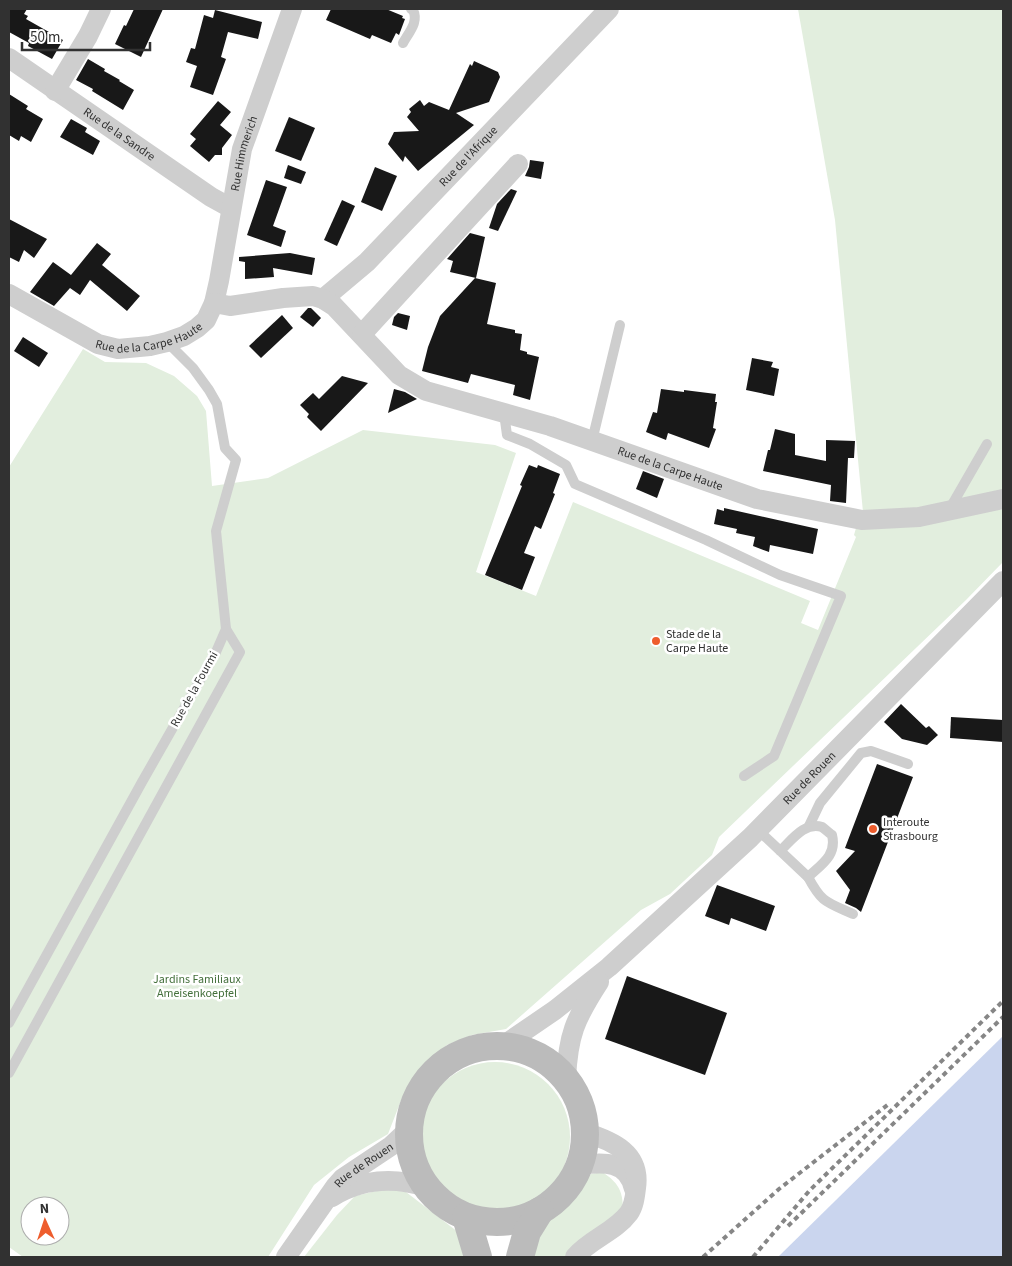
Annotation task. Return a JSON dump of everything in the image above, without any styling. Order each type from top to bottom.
[{"type":"main road","points":[[501,1046],[535,1055],[566,1079],[582,1110],[584,1148],[579,1165],[561,1195],[540,1211],[522,1219],[506,1222],[486,1222],[466,1217],[453,1210],[439,1201],[426,1187],[418,1174],[411,1156],[408,1130],[416,1099],[423,1086],[436,1071],[454,1058],[470,1050],[501,1046]]},
{"type":"main road","points":[[520,1257],[527,1232],[540,1211]]},
{"type":"main road","points":[[466,1217],[478,1257]]},
{"type":"street","points":[[55,91],[88,36],[101,9]]},
{"type":"street","name":"Rue Himmerich","points":[[214,303],[220,281],[242,149],[292,9]]},
{"type":"street","name":"Rue de l'Afrique","points":[[323,299],[367,262],[609,9]]},
{"type":"street","name":"Rue de la Sandre","points":[[9,58],[211,197],[231,208]]},
{"type":"street","points":[[362,334],[518,164]]},
{"type":"street","name":"Rue de la Carpe Haute","points":[[9,294],[108,348],[132,348],[167,342],[184,336],[206,320],[214,303],[230,306],[283,298],[313,296],[323,299],[334,306],[399,375],[426,391],[550,426],[757,499],[862,520],[919,517],[1003,498]]},
{"type":"street","name":"Rue de Rouen","points":[[501,1046],[555,1010],[609,967],[758,830],[1003,581]]},
{"type":"street","name":"Rue de Rouen","points":[[566,1079],[567,1051],[575,1022],[609,967]]},
{"type":"street","name":"Rue de Rouen","points":[[286,1257],[343,1178],[381,1154],[408,1130]]},
{"type":"street","points":[[576,1257],[581,1250],[611,1229],[629,1213],[634,1203],[637,1180],[634,1162],[624,1151],[614,1144],[584,1132]]},
{"type":"street","points":[[579,1165],[598,1162],[611,1163],[622,1169],[630,1177],[635,1194]]},
{"type":"street","name":"Rue de Rouen","points":[[324,1202],[339,1192],[373,1181],[393,1180],[410,1182],[426,1187]]},
{"type":"lane","points":[[403,43],[414,25],[416,16],[411,9]]},
{"type":"lane","points":[[592,440],[620,325]]},
{"type":"lane","name":"Rue de la Fourmi","points":[[9,1023],[216,652],[226,629],[216,531],[236,460],[225,448],[217,404],[209,390],[193,368],[167,342]]},
{"type":"lane","points":[[504,413],[507,435],[530,444],[566,465],[574,484],[706,540],[780,575],[841,596],[774,756],[744,776]]},
{"type":"lane","points":[[949,511],[987,444]]},
{"type":"lane","points":[[9,1073],[240,652],[226,629]]},
{"type":"lane","points":[[780,851],[809,826],[820,803],[861,753],[871,751],[908,764]]},
{"type":"lane","points":[[808,877],[830,856],[835,844],[832,835],[822,827],[809,826]]},
{"type":"lane","points":[[758,830],[808,877],[817,893],[825,902],[853,914]]},
{"type":"green space","points":[[798,9],[1003,9],[1003,490],[918,509],[863,512],[835,220]]},
{"type":"green space","name":"Jardins Familiaux Ameisenkoepfel","points":[[83,349],[105,362],[146,363],[174,376],[197,396],[206,411],[212,486],[268,478],[363,430],[495,445],[516,453],[476,572],[536,596],[573,502],[810,601],[801,623],[818,630],[856,537],[854,535],[856,528],[1003,509],[1003,562],[966,600],[719,837],[712,855],[670,894],[641,910],[506,1029],[472,1035],[447,1045],[428,1060],[402,1098],[388,1134],[349,1157],[314,1185],[268,1257],[23,1257],[9,1247],[9,467]]},
{"type":"green space","points":[[495,1062],[524,1068],[548,1084],[564,1108],[570,1137],[564,1166],[548,1190],[524,1206],[495,1212],[466,1206],[442,1190],[426,1166],[420,1137],[426,1108],[442,1084],[466,1068]]},
{"type":"green space","points":[[602,1172],[616,1183],[621,1192],[623,1209],[566,1257],[528,1257],[547,1222],[565,1209],[591,1174]]},
{"type":"green space","points":[[385,1189],[406,1192],[458,1232],[468,1257],[304,1257],[337,1215],[355,1196]]},
{"type":"water","points":[[1003,1036],[1003,1257],[778,1257]]},
{"type":"building","points":[[9,9],[27,9],[24,14],[28,16],[26,19],[63,40],[52,59],[28,46],[29,43],[9,32]]},
{"type":"building","points":[[134,9],[163,9],[141,57],[115,44]]},
{"type":"building","points":[[331,9],[386,9],[403,16],[402,18],[405,19],[399,35],[396,33],[391,43],[372,35],[370,39],[326,20]]},
{"type":"building","points":[[215,10],[262,22],[258,39],[228,32],[221,57],[226,59],[213,95],[190,87],[197,66],[186,62],[191,48],[195,49],[204,15],[213,18]]},
{"type":"building","points":[[88,59],[134,90],[123,110],[92,91],[93,89],[76,80]]},
{"type":"building","points":[[474,61],[498,72],[500,77],[489,102],[456,113],[474,125],[418,171],[405,156],[403,162],[388,144],[394,132],[419,131],[407,117],[411,112],[409,109],[420,100],[424,106],[429,102],[449,110],[470,64],[472,66]]},
{"type":"building","points":[[9,94],[28,106],[26,109],[43,119],[31,142],[21,136],[19,141],[9,135]]},
{"type":"building","points":[[218,101],[231,112],[220,125],[232,135],[222,148],[222,155],[215,155],[209,162],[190,146],[196,139],[190,134]]},
{"type":"building","points":[[289,117],[315,128],[301,161],[275,151]]},
{"type":"building","points":[[71,119],[87,128],[85,132],[100,141],[93,155],[60,137]]},
{"type":"building","points":[[530,160],[544,162],[541,179],[525,176]]},
{"type":"building","points":[[288,165],[306,172],[301,184],[284,178]]},
{"type":"building","points":[[375,167],[397,176],[382,211],[361,202]]},
{"type":"building","points":[[266,180],[287,187],[273,226],[286,231],[281,247],[247,235]]},
{"type":"building","points":[[511,189],[517,191],[498,231],[489,228],[497,204]]},
{"type":"building","points":[[342,200],[355,206],[337,246],[324,240]]},
{"type":"building","points":[[9,219],[47,239],[34,258],[24,250],[19,262],[9,257]]},
{"type":"building","points":[[470,233],[485,237],[476,278],[450,272],[453,261],[447,259]]},
{"type":"building","points":[[97,243],[111,254],[102,265],[140,296],[127,311],[90,280],[80,295],[70,288],[54,306],[30,292],[53,262],[71,275]]},
{"type":"building","points":[[290,253],[315,258],[312,275],[273,268],[274,277],[245,279],[245,262],[239,261],[239,257]]},
{"type":"building","points":[[475,278],[496,283],[487,324],[515,330],[515,333],[522,334],[520,350],[539,357],[530,400],[513,395],[515,385],[471,374],[468,383],[422,371],[428,347],[440,316]]},
{"type":"building","points":[[308,308],[311,308],[321,318],[313,327],[300,317]]},
{"type":"building","points":[[398,313],[410,316],[407,330],[392,325],[394,317]]},
{"type":"building","points":[[282,315],[293,328],[261,358],[249,346]]},
{"type":"building","points":[[23,337],[48,353],[39,367],[14,351]]},
{"type":"building","points":[[752,358],[773,362],[771,367],[779,369],[774,396],[746,390]]},
{"type":"building","points":[[342,376],[368,383],[321,431],[307,417],[309,414],[300,405],[313,393],[319,399]]},
{"type":"building","points":[[394,389],[405,392],[417,399],[388,413]]},
{"type":"building","points":[[661,389],[716,394],[715,402],[717,402],[713,428],[716,429],[709,448],[668,433],[666,440],[646,432],[653,412],[657,413]]},
{"type":"building","points":[[775,429],[795,434],[795,455],[826,461],[826,440],[855,441],[854,458],[848,458],[846,503],[830,501],[831,485],[763,471]]},
{"type":"building","points":[[529,465],[537,468],[538,465],[560,474],[553,493],[555,494],[541,529],[535,526],[524,553],[535,557],[522,590],[485,575]]},
{"type":"building","points":[[643,471],[664,479],[657,498],[636,489]]},
{"type":"building","points":[[724,508],[818,529],[813,554],[770,545],[769,552],[753,546],[755,537],[736,533],[737,529],[714,524],[717,509],[724,511]]},
{"type":"building","points":[[901,704],[926,728],[929,726],[938,735],[927,745],[902,739],[884,722]]},
{"type":"building","points":[[951,717],[1003,720],[1003,742],[950,738]]},
{"type":"building","name":"Interoute Strasbourg","points":[[877,764],[913,777],[861,912],[845,903],[850,890],[836,871],[855,851],[845,848]]},
{"type":"building","points":[[717,885],[775,906],[766,931],[731,918],[729,925],[705,916]]},
{"type":"building","points":[[627,976],[727,1013],[705,1075],[605,1039]]},
{"type":"railway","points":[[753,1257],[810,1190],[1003,1001]]},
{"type":"railway","points":[[788,1226],[1003,1017]]},
{"type":"railway","points":[[703,1257],[779,1189],[890,1103]]},
{"type":"place","name":"Stade de la Carpe Haute","points":[[656,641]]},
{"type":"place","name":"Interoute Strasbourg","points":[[873,829]]}]
